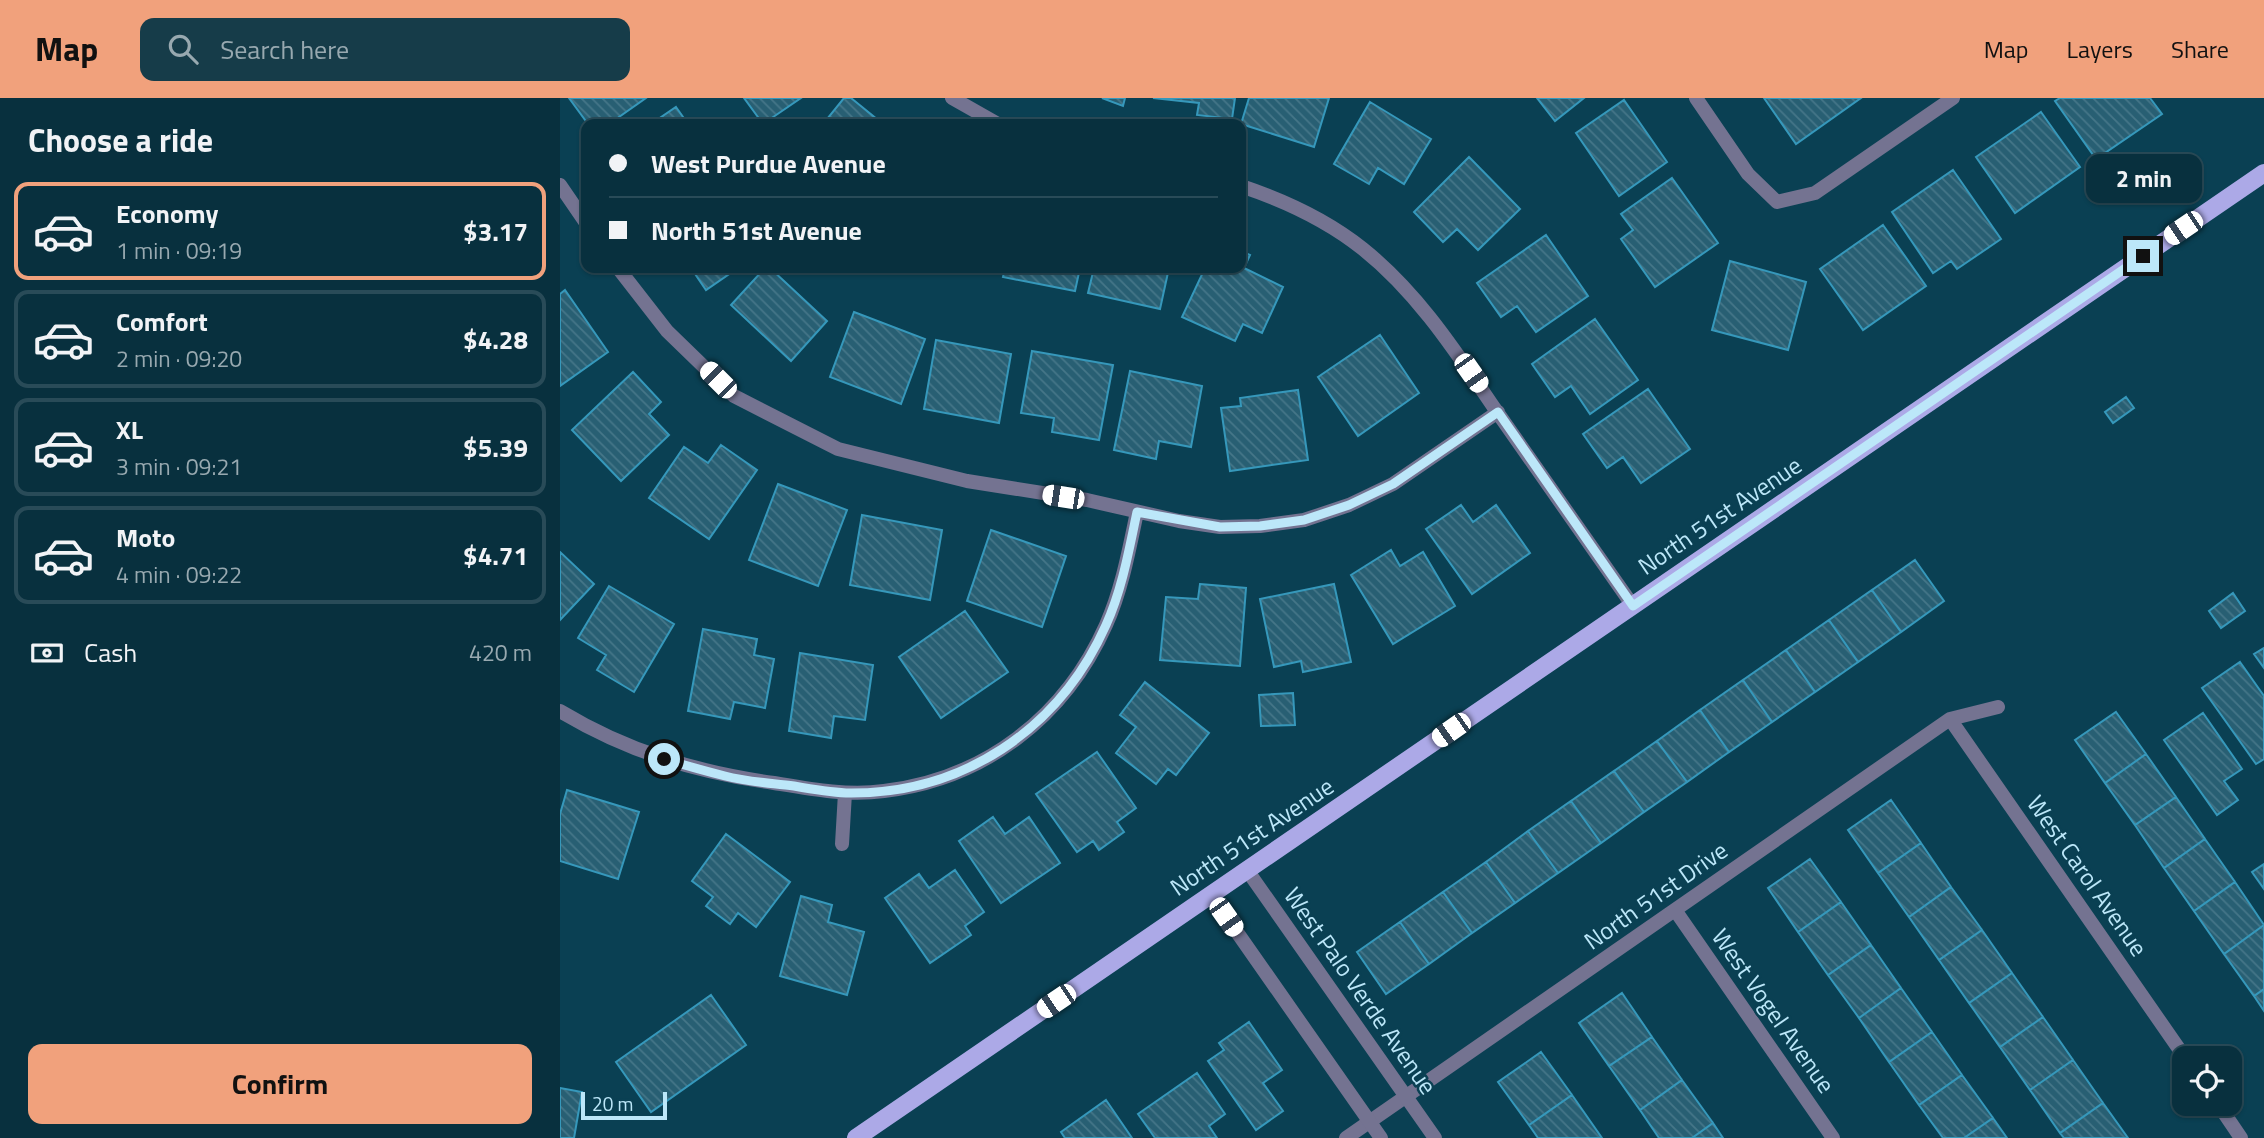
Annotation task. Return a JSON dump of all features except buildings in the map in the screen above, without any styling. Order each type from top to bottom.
[{"type":"main road","name":"North 51st Avenue","points":[[856,1138],[2264,173]]},
{"type":"street","points":[[952,98],[989,119]]},
{"type":"street","points":[[1696,98],[1748,174],[1777,202],[1815,192],[1953,98]]},
{"type":"street","points":[[560,185],[581,216]]},
{"type":"street","points":[[1246,188],[1270,196],[1321,221],[1362,248],[1404,285],[1443,334],[1633,606]]},
{"type":"street","points":[[622,273],[667,331],[734,396],[838,449],[967,481],[1087,500],[1220,527],[1260,526],[1304,520],[1349,505],[1393,484],[1498,412]]},
{"type":"street","points":[[560,711],[643,753],[727,777],[845,793],[916,786],[968,769],[1006,748],[1037,723],[1073,684],[1107,624],[1118,592],[1137,512]]},
{"type":"street","name":"North 51st Drive","points":[[1346,1138],[1950,719],[1998,707]]},
{"type":"street","name":"West Carol Avenue","points":[[1950,719],[2177,1046]]},
{"type":"street","points":[[842,844],[845,793]]},
{"type":"street","name":"West Palo Verde Avenue","points":[[1247,870],[1435,1138]]},
{"type":"street","points":[[1211,895],[1381,1138]]},
{"type":"street","name":"West Vogel Avenue","points":[[1675,910],[1833,1138]]},
{"type":"street","points":[[2226,1116],[2241,1138]]},
{"type":"route","points":[[664,759],[727,777],[845,793],[883,791],[927,783],[968,769],[1006,748],[1037,723],[1073,684],[1107,624],[1118,592],[1137,512],[1220,527],[1260,526],[1304,520],[1349,505],[1393,484],[1498,412],[1633,606],[2143,256]]}]
